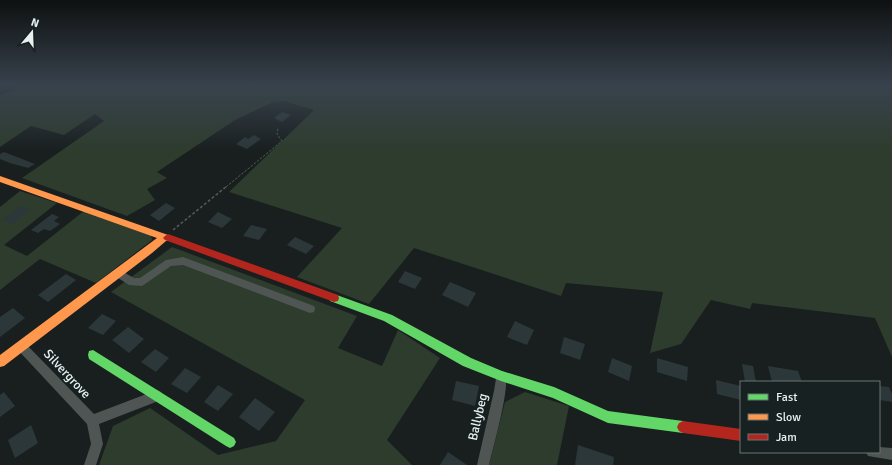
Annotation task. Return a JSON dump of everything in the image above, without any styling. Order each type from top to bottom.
[{"type":"street","points":[[0,179],[118,219],[388,318],[467,362],[501,376],[554,393],[608,417],[740,435]]},
{"type":"street","points":[[0,362],[164,237]]},
{"type":"street","points":[[118,273],[132,282],[142,282],[169,263],[183,261],[310,309]]},
{"type":"street","name":"Silvergrove","points":[[21,346],[92,421]]},
{"type":"street","points":[[93,355],[230,442]]},
{"type":"street","name":"Ballybeg","points":[[483,465],[500,391],[501,376]]},
{"type":"street","points":[[90,465],[97,444],[92,421],[158,396]]},
{"type":"street","points":[[880,453],[892,454]]},
{"type":"path","points":[[164,237],[271,151],[282,140],[277,134],[278,128]]},
{"type":"green space","points":[[0,108],[261,108],[235,120],[157,172],[167,178],[147,189],[155,200],[127,216],[22,178],[104,121],[95,114],[64,135],[31,126],[0,147]]},
{"type":"green space","points":[[306,108],[892,108],[892,357],[875,318],[752,303],[750,309],[711,300],[681,344],[650,353],[663,292],[566,283],[561,296],[414,248],[369,304],[297,277],[342,228],[229,192],[314,110]]},
{"type":"green space","points":[[20,191],[57,203],[4,245],[27,256],[84,211],[151,235],[152,240],[96,283],[40,259],[0,290],[0,207]]},
{"type":"green space","points":[[172,247],[357,316],[338,348],[382,366],[398,330],[440,358],[387,440],[412,465],[99,465],[113,426],[150,408],[218,455],[276,441],[305,400],[111,292]]},
{"type":"green space","points":[[525,392],[569,406],[557,465],[489,465],[505,402]]},
{"type":"building","points":[[282,112],[291,115],[282,122],[274,118]]},
{"type":"building","points":[[254,135],[261,139],[247,149],[236,144],[245,137],[248,139]]},
{"type":"building","points":[[4,152],[35,164],[28,168],[10,163],[0,159],[0,154]]},
{"type":"building","points":[[166,203],[175,208],[159,221],[150,215]]},
{"type":"building","points":[[21,206],[30,210],[12,224],[3,219]]},
{"type":"building","points":[[218,212],[232,219],[222,228],[208,222]]},
{"type":"building","points":[[52,214],[59,217],[54,221],[60,224],[50,231],[44,229],[38,233],[31,230]]},
{"type":"building","points":[[251,225],[267,229],[259,240],[243,236]]},
{"type":"building","points":[[295,237],[314,246],[306,254],[287,245]]},
{"type":"building","points":[[405,271],[422,278],[415,289],[398,282]]},
{"type":"building","points":[[66,274],[76,280],[48,302],[38,295]]},
{"type":"building","points":[[450,282],[476,293],[468,307],[442,295]]},
{"type":"building","points":[[13,308],[25,318],[0,337],[0,317]]},
{"type":"building","points":[[102,314],[116,321],[103,335],[88,328]]},
{"type":"building","points":[[515,321],[534,330],[527,345],[507,337]]},
{"type":"building","points":[[128,327],[144,339],[129,353],[112,340]]},
{"type":"building","points":[[564,337],[585,344],[580,360],[560,353]]},
{"type":"building","points":[[155,349],[169,358],[156,372],[141,362]]},
{"type":"building","points":[[612,358],[632,366],[629,381],[608,372]]},
{"type":"building","points":[[657,358],[688,367],[687,381],[657,372]]},
{"type":"building","points":[[742,364],[753,366],[756,381],[745,381]]},
{"type":"building","points":[[768,366],[798,371],[802,381],[772,381]]},
{"type":"building","points":[[185,368],[201,377],[187,393],[171,384]]},
{"type":"building","points":[[716,380],[740,386],[740,400],[717,394]]},
{"type":"building","points":[[456,381],[479,386],[475,406],[452,400]]},
{"type":"building","points":[[218,385],[233,394],[218,411],[204,402]]},
{"type":"building","points":[[880,386],[889,387],[892,394],[892,402],[880,400]]},
{"type":"building","points":[[4,392],[15,406],[0,417],[0,395]]},
{"type":"building","points":[[255,398],[275,412],[259,431],[239,417]]},
{"type":"building","points":[[31,425],[38,443],[15,458],[8,440]]},
{"type":"building","points":[[578,445],[614,457],[613,465],[575,465]]},
{"type":"building","points":[[448,452],[467,465],[440,465]]},
{"type":"traffic: fast","points":[[334,298],[388,318],[467,362],[501,376],[554,393],[608,417],[683,427]]},
{"type":"traffic: fast","points":[[93,355],[230,442]]},
{"type":"traffic: slow","points":[[0,179],[168,238]]},
{"type":"traffic: slow","points":[[0,362],[149,250],[164,237]]},
{"type":"traffic: jam","points":[[168,238],[334,298]]},
{"type":"traffic: jam","points":[[683,427],[740,435]]}]
